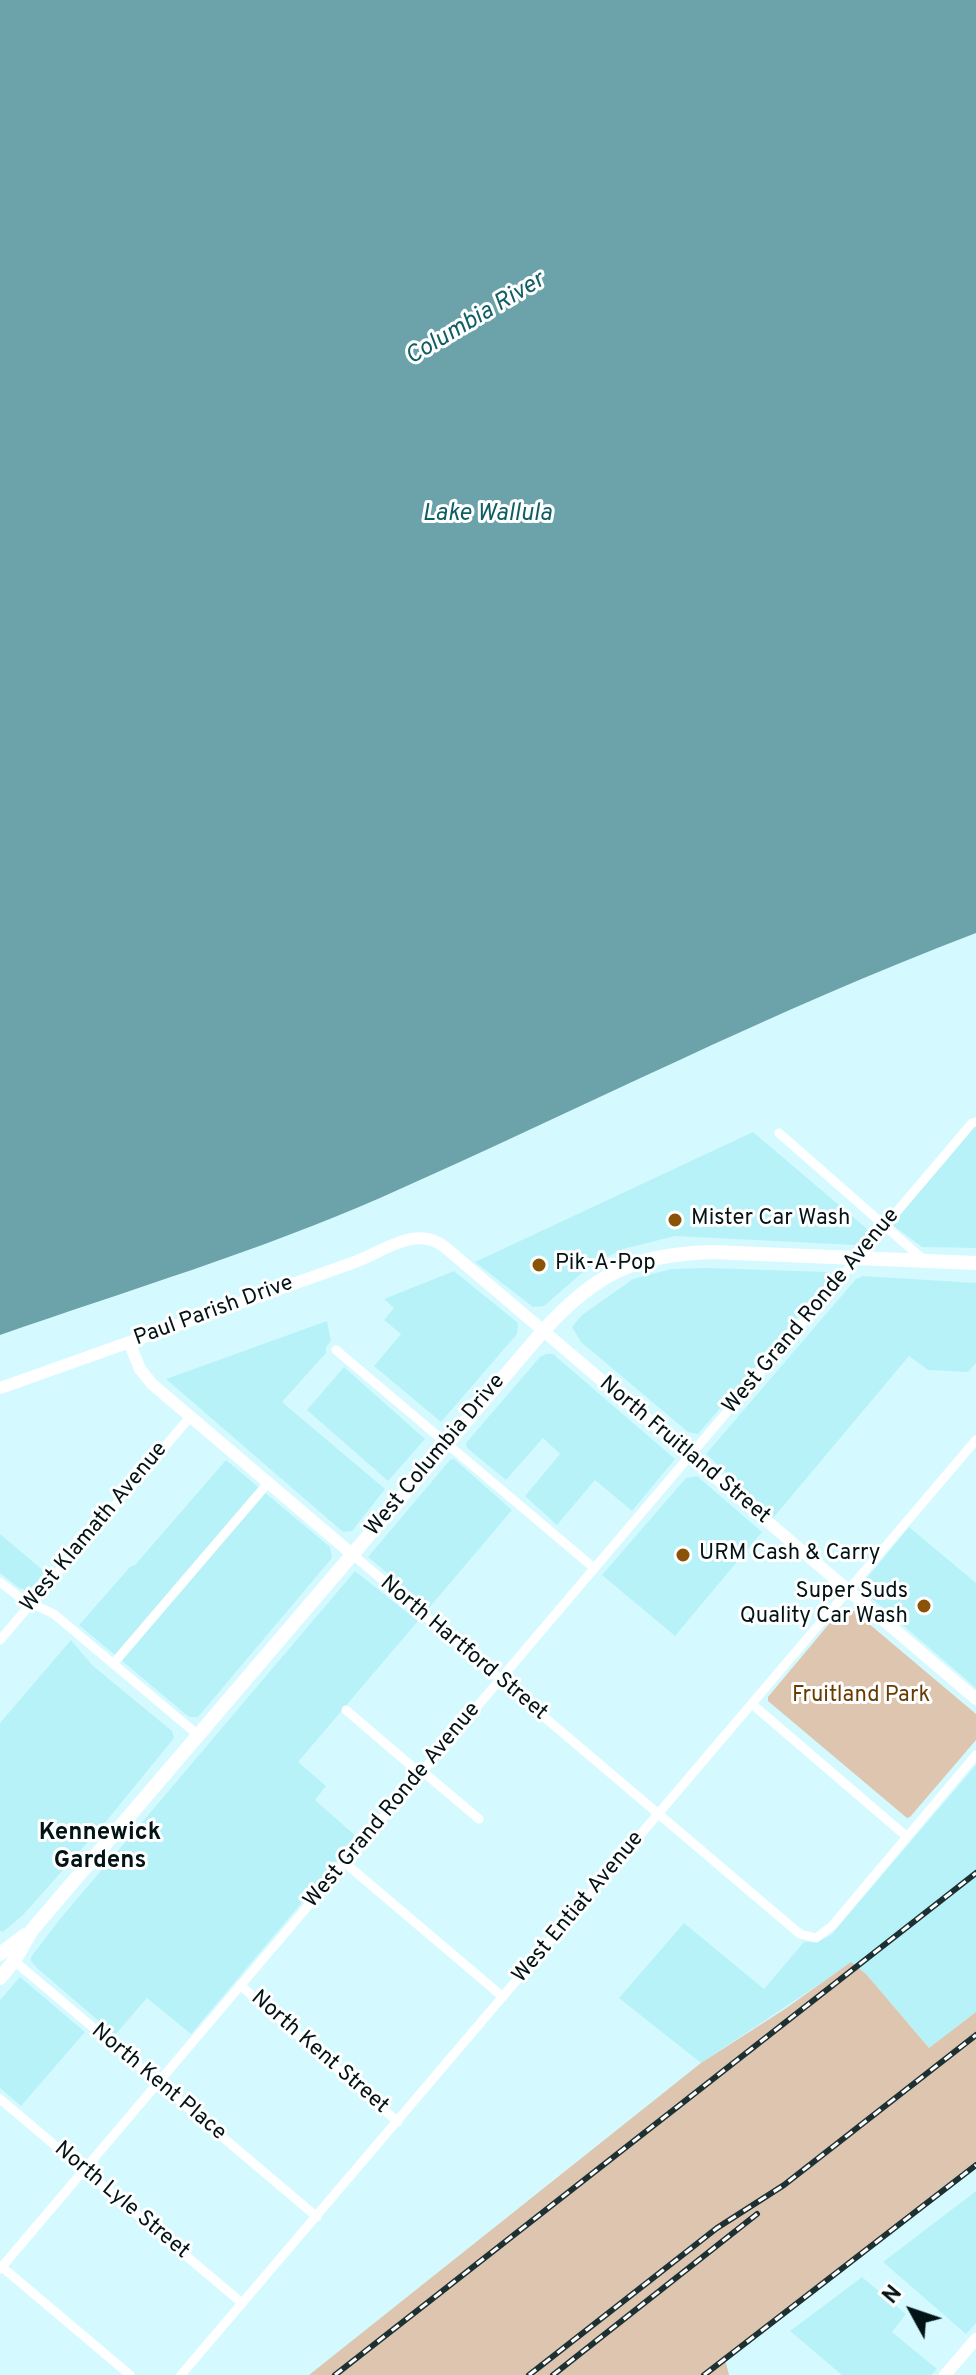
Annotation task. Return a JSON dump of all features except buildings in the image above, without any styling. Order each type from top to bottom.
[{"type":"main road","name":"West Columbia Drive","points":[[0,1978],[4,1954],[32,1930],[576,1296],[600,1279],[629,1265],[655,1258],[712,1252],[976,1263]]},
{"type":"street","name":"West Grand Ronde Avenue","points":[[1,2268],[974,1122]]},
{"type":"street","points":[[779,1133],[925,1261]]},
{"type":"street","name":"Paul Parish Drive","points":[[0,1388],[355,1262],[415,1237],[427,1237]]},
{"type":"street","name":"North Fruitland Street","points":[[427,1237],[441,1243],[976,1699]]},
{"type":"street","name":"North Hartford Street","points":[[129,1342],[147,1380],[800,1934],[816,1938],[825,1933],[906,1836]]},
{"type":"street","points":[[336,1350],[594,1568]]},
{"type":"street","name":"West Klamath Avenue","points":[[0,1640],[190,1417]]},
{"type":"street","name":"West Entiat Avenue","points":[[181,2375],[976,1440]]},
{"type":"street","points":[[113,1664],[268,1483]]},
{"type":"street","points":[[0,1582],[22,1599],[54,1614],[198,1735]]},
{"type":"street","points":[[752,1704],[906,1836],[976,1755]]},
{"type":"street","points":[[346,1710],[479,1819]]},
{"type":"street","points":[[345,1863],[503,1997]]},
{"type":"street","name":"North Kent Place","points":[[4,1954],[317,2217]]},
{"type":"street","name":"North Kent Street","points":[[240,1985],[398,2122]]},
{"type":"street","name":"North Lyle Street","points":[[0,2099],[242,2303]]},
{"type":"street","points":[[1,2268],[130,2375]]},
{"type":"street","points":[[945,2375],[976,2339]]},
{"type":"shaded area","points":[[976,1121],[976,1248],[922,1247],[891,1224]]},
{"type":"shaded area","points":[[753,1132],[866,1228],[869,1234],[864,1240],[855,1245],[675,1236],[623,1249],[590,1266],[544,1306],[533,1307],[475,1262]]},
{"type":"shaded area","points":[[671,1269],[828,1272],[831,1279],[698,1434],[688,1432],[581,1342],[572,1327],[582,1315],[633,1279]]},
{"type":"shaded area","points":[[454,1271],[518,1323],[517,1334],[441,1422],[374,1366],[401,1334],[384,1320],[394,1308],[384,1299]]},
{"type":"shaded area","points":[[863,1276],[976,1283],[976,1363],[968,1372],[928,1370],[909,1356],[774,1517],[706,1454],[856,1279]]},
{"type":"shaded area","points":[[327,1321],[331,1341],[326,1353],[282,1402],[385,1489],[352,1531],[343,1532],[166,1379]]},
{"type":"shaded area","points":[[553,1354],[675,1459],[632,1511],[595,1480],[557,1525],[525,1496],[560,1454],[543,1438],[506,1480],[467,1448],[466,1443],[540,1357]]},
{"type":"shaded area","points":[[344,1367],[425,1439],[388,1481],[307,1410]]},
{"type":"shaded area","points":[[454,1459],[512,1510],[429,1608],[368,1557]]},
{"type":"shaded area","points":[[226,1460],[330,1547],[332,1558],[198,1717],[189,1717],[79,1625]]},
{"type":"shaded area","points":[[697,1476],[762,1532],[675,1636],[602,1575],[686,1478]]},
{"type":"shaded area","points":[[909,1527],[976,1583],[976,1688],[862,1590],[862,1584]]},
{"type":"shaded area","points":[[0,1534],[45,1572],[29,1591],[19,1588],[0,1573]]},
{"type":"shaded area","points":[[355,1571],[418,1621],[298,1762],[326,1786],[315,1800],[357,1837],[191,2034],[147,1998],[115,2035],[37,1968],[31,1957]]},
{"type":"shaded area","points":[[71,1640],[92,1665],[172,1731],[174,1738],[104,1824],[23,1915],[3,1932],[0,1931],[0,1723]]},
{"type":"shaded area","points":[[976,1765],[976,2012],[929,2048],[866,1974],[851,1963],[701,2063],[619,1998],[684,1923],[764,1989],[804,1942],[817,1942],[831,1935]]},
{"type":"shaded area","points":[[20,1977],[85,2032],[21,2106],[0,2088],[0,2000]]},
{"type":"shaded area","points":[[976,2191],[976,2323],[966,2334],[883,2262]]},
{"type":"shaded area","points":[[862,2277],[906,2314],[892,2332],[937,2369],[931,2375],[842,2375],[790,2331]]},
{"type":"green space","name":"Fruitland Park","points":[[849,1607],[976,1714],[976,1740],[907,1818],[768,1701],[768,1697],[834,1618]]},
{"type":"green space","points":[[851,1962],[866,1974],[929,2048],[976,2012],[976,2161],[725,2359],[729,2375],[309,2375],[701,2063]]},
{"type":"water","name":"Lake Wallula","points":[[0,0],[976,0],[976,933],[751,1027],[454,1165],[334,1217],[240,1253],[0,1335]]},
{"type":"railway","points":[[335,2375],[976,1873]]},
{"type":"railway","points":[[529,2375],[717,2228],[784,2185],[976,2035]]},
{"type":"railway","points":[[704,2375],[976,2165]]},
{"type":"railway","points":[[553,2375],[757,2214]]},
{"type":"place","name":"Mister Car Wash","points":[[675,1220]]},
{"type":"place","name":"Pik-A-Pop","points":[[539,1265]]},
{"type":"place","name":"URM Cash & Carry","points":[[683,1555]]},
{"type":"place","name":"Super Suds Quality Car Wash","points":[[924,1606]]},
{"type":"district","name":"Kennewick Gardens","points":[[100,1848]]},
{"type":"water label","name":"Columbia River","points":[[476,320]]}]
